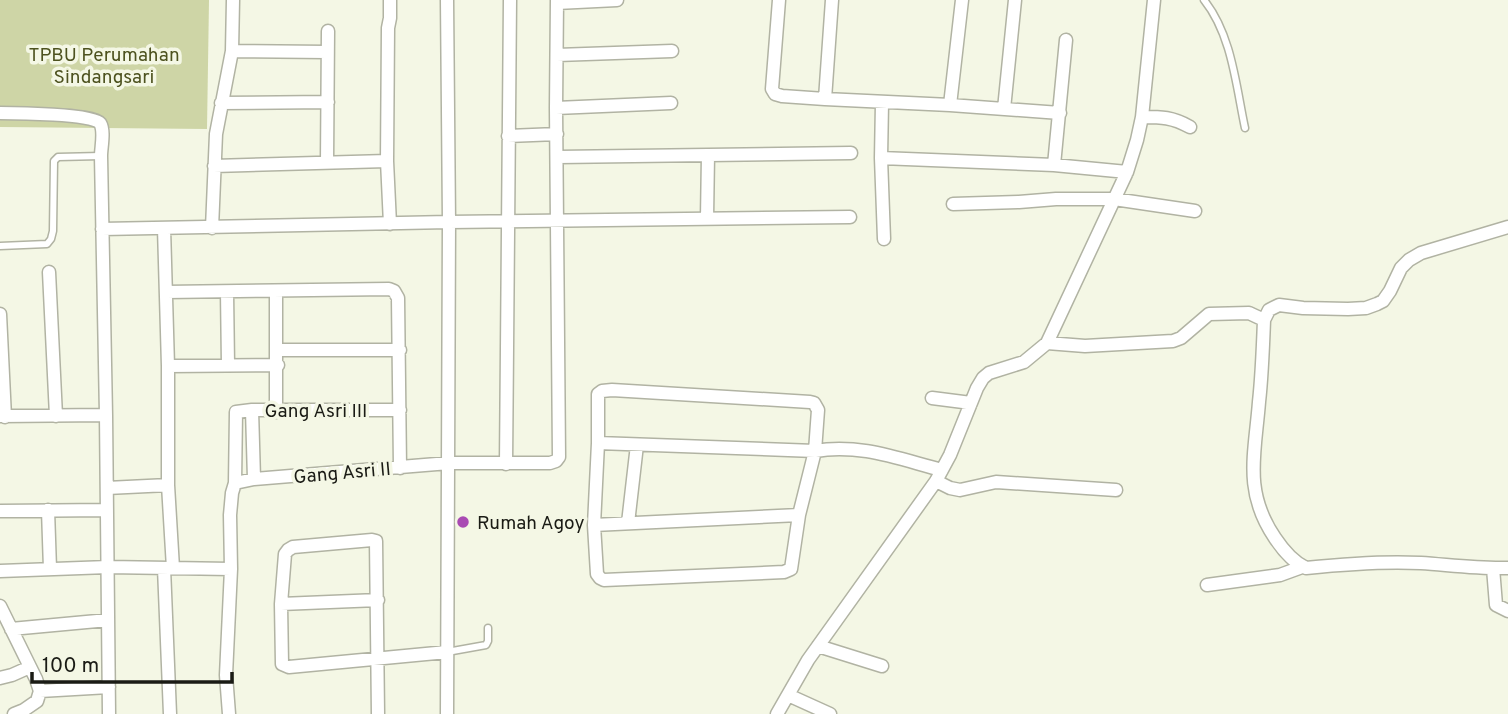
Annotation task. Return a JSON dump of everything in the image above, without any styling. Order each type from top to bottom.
[{"type":"street","points":[[212,228],[216,134],[232,51],[233,0]]},
{"type":"street","points":[[390,0],[387,161],[390,224]]},
{"type":"street","points":[[447,0],[447,714]]},
{"type":"street","points":[[506,464],[510,0]]},
{"type":"street","points":[[558,222],[558,2],[617,0]]},
{"type":"street","points":[[779,0],[772,89],[775,94],[1060,113]]},
{"type":"street","points":[[825,99],[832,0]]},
{"type":"street","points":[[950,105],[962,0]]},
{"type":"street","points":[[1004,109],[1015,0]]},
{"type":"street","points":[[777,714],[808,660],[939,475],[977,388],[986,375],[1019,364],[1047,343],[1127,172],[1137,140],[1142,117],[1154,0]]},
{"type":"street","points":[[327,162],[328,31]]},
{"type":"street","points":[[1054,165],[1066,40]]},
{"type":"street","points":[[232,51],[327,52]]},
{"type":"street","points":[[557,55],[672,51]]},
{"type":"street","points":[[221,103],[328,102]]},
{"type":"street","points":[[556,108],[671,103]]},
{"type":"street","points":[[882,103],[884,239]]},
{"type":"street","points":[[0,113],[83,116],[96,119],[102,131],[109,714]]},
{"type":"street","points":[[1142,117],[1168,117],[1190,127]]},
{"type":"street","points":[[508,136],[556,134]]},
{"type":"street","points":[[558,157],[851,153]]},
{"type":"street","points":[[707,219],[708,155]]},
{"type":"street","points":[[881,158],[1054,165],[1127,172]]},
{"type":"street","points":[[214,166],[387,161]]},
{"type":"street","points":[[953,204],[1114,199],[1195,211]]},
{"type":"street","points":[[102,229],[850,217]]},
{"type":"street","name":"Gang Asri II","points":[[235,483],[449,463],[556,461],[559,457],[558,222]]},
{"type":"street","points":[[1508,227],[1421,253],[1409,260],[1383,301],[1366,308],[1276,306],[1269,310],[1264,320],[1253,454],[1256,492],[1264,522],[1292,559],[1306,568],[1341,564],[1418,563],[1508,568]]},
{"type":"street","points":[[164,228],[170,714]]},
{"type":"street","points":[[49,272],[55,416]]},
{"type":"street","points":[[276,291],[276,412]]},
{"type":"street","points":[[166,292],[394,291],[398,298],[400,350],[400,468]]},
{"type":"street","points":[[227,292],[228,365]]},
{"type":"street","points":[[1047,343],[1095,346],[1173,341],[1181,338],[1205,316],[1213,313],[1249,313],[1264,320]]},
{"type":"street","points":[[0,314],[3,416],[106,415]]},
{"type":"street","points":[[277,350],[400,350]]},
{"type":"street","points":[[167,366],[278,365]]},
{"type":"street","points":[[602,391],[813,402],[818,410],[815,451],[799,515],[791,569],[784,572],[602,580],[597,574],[594,525],[598,443],[598,394],[602,391]]},
{"type":"street","points":[[932,398],[971,402]]},
{"type":"street","points":[[251,410],[254,480]]},
{"type":"street","name":"Gang Asri III","points":[[235,483],[235,415],[238,411],[400,410]]},
{"type":"street","points":[[598,443],[815,451],[841,447],[864,450],[939,475],[954,490],[996,482],[1116,490]]},
{"type":"street","points":[[628,523],[637,444]]},
{"type":"street","points":[[229,714],[226,676],[231,569],[230,515],[235,483]]},
{"type":"street","points":[[107,488],[168,485]]},
{"type":"street","points":[[48,510],[50,569]]},
{"type":"street","points":[[0,511],[107,510]]},
{"type":"street","points":[[594,525],[799,515]]},
{"type":"street","points":[[378,714],[378,657],[378,600],[376,541],[293,547],[288,550],[285,554],[281,604],[282,664],[289,667],[378,657],[447,652]]},
{"type":"street","points":[[1207,586],[1280,575],[1302,566]]},
{"type":"street","points":[[0,571],[108,567],[231,569]]},
{"type":"street","points":[[1493,568],[1496,605],[1508,611]]},
{"type":"street","points":[[281,604],[378,600]]},
{"type":"street","points":[[0,606],[40,691],[40,697],[33,709],[14,714]]},
{"type":"street","points":[[11,629],[108,620]]},
{"type":"street","points":[[818,646],[882,666]]},
{"type":"street","points":[[0,678],[30,667]]},
{"type":"street","points":[[40,691],[109,687]]},
{"type":"street","points":[[788,695],[830,714]]},
{"type":"lane","points":[[1204,0],[1221,29],[1230,54],[1245,128]]},
{"type":"lane","points":[[0,246],[47,244],[53,231],[54,161],[58,157],[101,156]]},
{"type":"lane","points":[[447,652],[486,645],[488,628]]},
{"type":"green space","name":"TPBU Perumahan Sindangsari","points":[[0,0],[209,0],[207,129],[0,127]]},
{"type":"place","name":"Rumah Agoy","points":[[463,522]]}]
